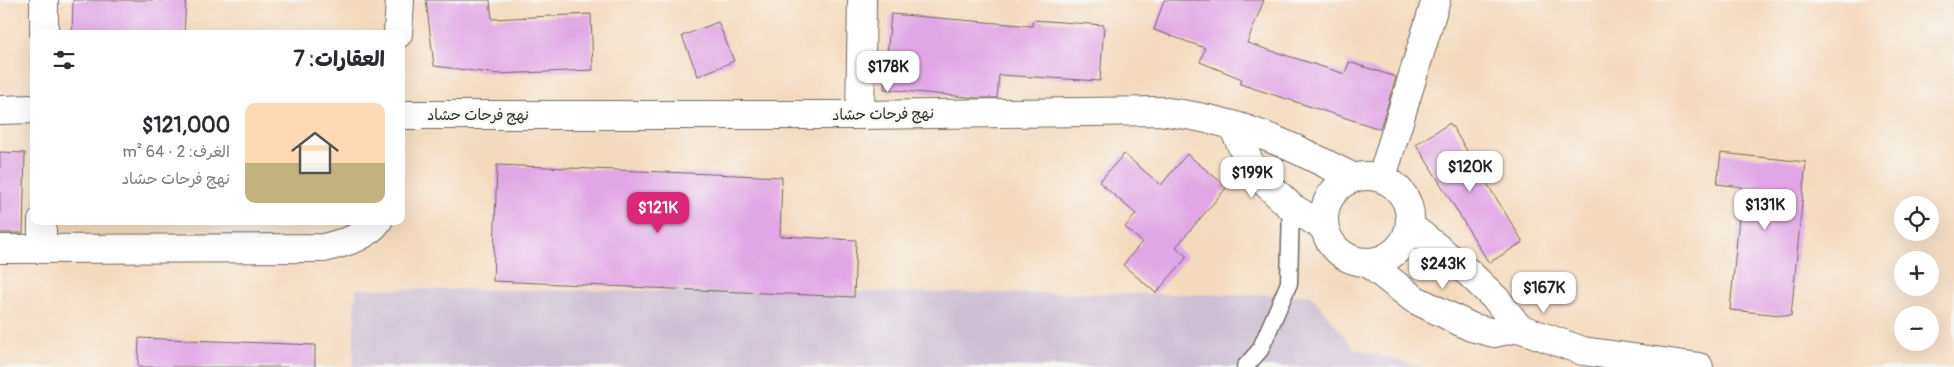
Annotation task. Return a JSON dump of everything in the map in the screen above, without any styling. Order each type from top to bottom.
[{"type":"street","points":[[44,0],[44,30]]},
{"type":"street","points":[[398,30],[400,0]]},
{"type":"street","points":[[860,115],[862,0]]},
{"type":"street","points":[[1382,177],[1436,0]]},
{"type":"street","points":[[0,110],[30,109]]},
{"type":"street","name":"نهج فرحات حشاد","points":[[405,115],[860,115],[1160,111],[1232,125],[1291,146],[1352,178]]},
{"type":"street","points":[[1232,125],[1254,172],[1291,208],[1324,226]]},
{"type":"street","points":[[1366,175],[1382,177],[1395,185],[1405,197],[1410,211],[1410,226],[1405,240],[1396,252],[1383,260],[1368,262],[1353,260],[1340,252],[1330,241],[1324,226],[1324,211],[1329,197],[1339,185],[1352,178],[1366,175]]},
{"type":"street","points":[[42,225],[42,248]]},
{"type":"street","points":[[0,248],[324,248],[358,238],[375,225]]},
{"type":"street","points":[[1410,226],[1469,273],[1497,300],[1519,328]]},
{"type":"street","points":[[1368,262],[1414,299],[1471,327],[1494,333],[1519,328],[1583,351],[1699,367]]},
{"type":"lane","points":[[1245,367],[1260,350],[1289,283],[1291,208]]},
{"type":"shaded area","points":[[356,289],[1311,295],[1355,349],[1424,367],[353,367]]},
{"type":"building","points":[[73,0],[186,0],[184,30],[72,30]]},
{"type":"building","points":[[426,0],[490,0],[492,19],[591,14],[593,70],[498,74],[434,66]]},
{"type":"building","points":[[1164,0],[1264,0],[1247,43],[1345,74],[1349,62],[1396,77],[1380,129],[1240,84],[1242,79],[1200,62],[1205,48],[1154,30]]},
{"type":"building","points":[[891,14],[1032,26],[1033,20],[1104,25],[1100,81],[999,75],[997,98],[977,98],[884,89]]},
{"type":"building","points":[[718,22],[734,61],[698,76],[682,36]]},
{"type":"building","points":[[1450,123],[1523,242],[1489,263],[1416,144]]},
{"type":"building","points":[[0,152],[25,153],[23,233],[0,233]]},
{"type":"building","points":[[1721,153],[1806,162],[1791,316],[1730,310],[1742,187],[1717,184]]},
{"type":"building","points":[[1124,154],[1161,185],[1187,154],[1227,187],[1176,247],[1187,257],[1156,293],[1123,265],[1142,242],[1125,227],[1136,214],[1099,182]]},
{"type":"building","points":[[497,165],[782,177],[780,236],[856,240],[854,297],[493,281]]},
{"type":"building","points":[[139,338],[315,345],[315,367],[138,367]]}]
